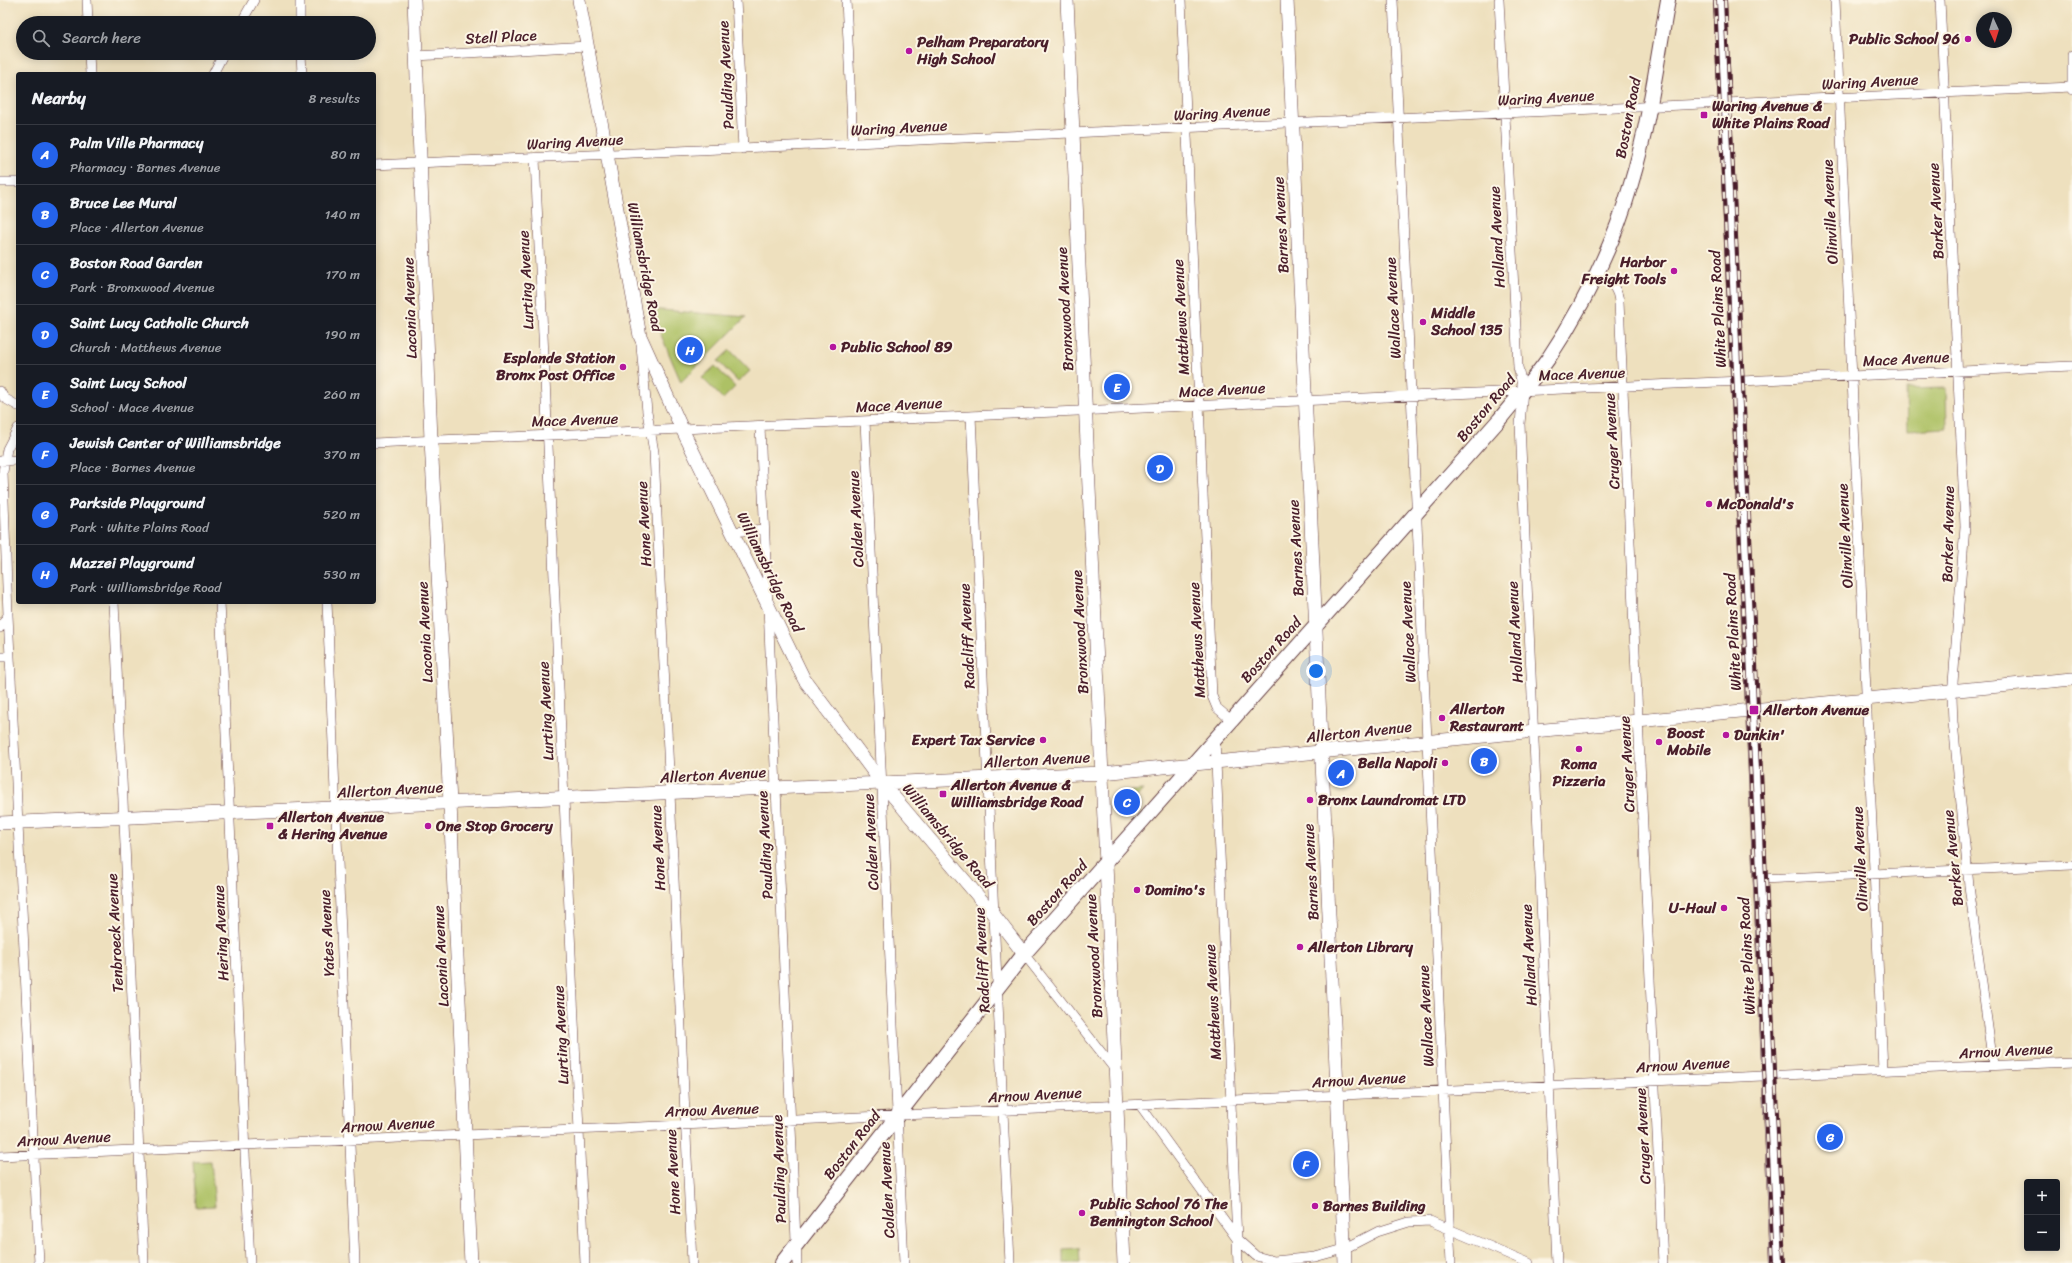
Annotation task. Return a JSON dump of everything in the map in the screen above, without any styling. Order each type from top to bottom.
[{"type":"main road","name":"Laconia Avenue","points":[[414,0],[431,440],[450,803],[471,1263]]},
{"type":"main road","name":"Williamsbridge Road","points":[[578,0],[640,336],[682,429],[804,679],[882,783],[994,915],[1024,954]]},
{"type":"main road","name":"Bronxwood Avenue","points":[[1067,0],[1124,1263]]},
{"type":"main road","name":"Barnes Avenue","points":[[1287,0],[1345,1263]]},
{"type":"main road","name":"Boston Road","points":[[782,1263],[997,986],[1024,954],[1417,511],[1523,390],[1548,359],[1597,274],[1616,230],[1632,184],[1668,0]]},
{"type":"main road","name":"White Plains Road","points":[[1720,0],[1777,1263]]},
{"type":"main road","name":"Allerton Avenue","points":[[0,823],[1102,772],[2072,679]]},
{"type":"street","points":[[87,0],[88,16]]},
{"type":"street","points":[[245,16],[254,0]]},
{"type":"street","points":[[300,0],[300,16]]},
{"type":"street","name":"Paulding Avenue","points":[[736,0],[743,149]]},
{"type":"street","points":[[846,0],[853,144]]},
{"type":"street","name":"Matthews Avenue","points":[[1181,0],[1212,696],[1217,708],[1231,720]]},
{"type":"street","name":"Wallace Avenue","points":[[1392,0],[1399,119],[1451,1263]]},
{"type":"street","name":"Holland Avenue","points":[[1499,0],[1518,367],[1523,390],[1519,418],[1557,1263]]},
{"type":"street","name":"Olinville Avenue","points":[[1835,0],[1883,1070]]},
{"type":"street","name":"Barker Avenue","points":[[1940,0],[1965,534],[1953,690],[1953,722],[1967,870],[1993,1065]]},
{"type":"street","name":"Stell Place","points":[[416,56],[587,46]]},
{"type":"street","points":[[2072,55],[2072,88]]},
{"type":"street","points":[[89,60],[90,72]]},
{"type":"street","points":[[214,72],[220,60]]},
{"type":"street","points":[[301,60],[302,72]]},
{"type":"street","name":"Waring Avenue","points":[[376,165],[2072,88]]},
{"type":"street","name":"Lurting Avenue","points":[[535,158],[585,1263]]},
{"type":"street","points":[[0,182],[16,182]]},
{"type":"street","name":"Cruger Avenue","points":[[1597,274],[1612,284],[1618,295],[1663,1263]]},
{"type":"street","name":"Hone Avenue","points":[[640,336],[654,452],[692,1263]]},
{"type":"street","name":"Mace Avenue","points":[[376,443],[1957,370],[2072,366]]},
{"type":"street","points":[[0,391],[4,398],[16,405]]},
{"type":"street","name":"Radcliff Avenue","points":[[971,416],[1010,1263]]},
{"type":"street","name":"Colden Avenue","points":[[865,421],[904,1263]]},
{"type":"street","name":"Paulding Avenue","points":[[760,426],[797,1263]]},
{"type":"street","points":[[16,432],[2,461],[39,1263]]},
{"type":"street","points":[[2,461],[16,460]]},
{"type":"street","points":[[733,532],[764,529]]},
{"type":"street","name":"Tenbroeck Avenue","points":[[114,604],[144,1263]]},
{"type":"street","name":"Hering Avenue","points":[[220,604],[250,1263]]},
{"type":"street","name":"Yates Avenue","points":[[326,604],[351,1140],[355,1263]]},
{"type":"street","points":[[0,628],[8,615]]},
{"type":"street","points":[[0,657],[10,657]]},
{"type":"street","name":"Matthews Avenue","points":[[1215,739],[1238,1263]]},
{"type":"street","points":[[1760,879],[2072,865]]},
{"type":"street","name":"Williamsbridge Road","points":[[1024,954],[1116,1071]]},
{"type":"street","name":"Arnow Avenue","points":[[0,1156],[898,1114],[1140,1105],[2072,1062]]},
{"type":"street","points":[[1140,1105],[1237,1239],[1256,1256],[1274,1261],[1316,1257],[1344,1249],[1377,1232],[1409,1222],[1430,1221],[1450,1228],[1529,1263]]},
{"type":"green space","points":[[650,309],[746,317],[681,382]]},
{"type":"green space","points":[[730,350],[750,371],[738,382],[718,361]]},
{"type":"green space","points":[[715,366],[735,387],[723,399],[702,378]]},
{"type":"green space","points":[[1946,388],[1947,428],[1907,430],[1906,389]]},
{"type":"green space","points":[[1143,790],[1122,813],[1122,792]]},
{"type":"green space","points":[[211,1161],[215,1206],[196,1207],[193,1162]]},
{"type":"green space","points":[[1079,1248],[1080,1263],[1063,1263],[1063,1249]]},
{"type":"railway","points":[[1715,0],[1773,1263]]},
{"type":"railway","points":[[1725,0],[1784,1263]]},
{"type":"place","name":"Public School 96","points":[[1968,39]]},
{"type":"place","name":"Pelham Preparatory High School","points":[[909,51]]},
{"type":"place","name":"Waring Avenue & White Plains Road","points":[[1704,115]]},
{"type":"place","name":"Harbor Freight Tools","points":[[1674,271]]},
{"type":"place","name":"Middle School 135","points":[[1423,322]]},
{"type":"place","name":"Public School 89","points":[[833,347]]},
{"type":"place","name":"Mazzei Playground","points":[[690,350]]},
{"type":"place","name":"Esplande Station Bronx Post Office","points":[[623,367]]},
{"type":"place","name":"Saint Lucy School","points":[[1117,387]]},
{"type":"place","name":"Saint Lucy Catholic Church","points":[[1160,468]]},
{"type":"place","name":"McDonald's","points":[[1709,504]]},
{"type":"place","name":"Allerton Avenue","points":[[1754,710]]},
{"type":"place","name":"Allerton Restaurant","points":[[1442,718]]},
{"type":"place","name":"Dunkin'","points":[[1726,735]]},
{"type":"place","name":"Expert Tax Service","points":[[1043,740]]},
{"type":"place","name":"Boost Mobile","points":[[1659,742]]},
{"type":"place","name":"Roma Pizzeria","points":[[1579,749]]},
{"type":"place","name":"Bruce Lee Mural","points":[[1484,761]]},
{"type":"place","name":"Bella Napoli","points":[[1445,763]]},
{"type":"place","name":"Palm Ville Pharmacy","points":[[1341,773]]},
{"type":"place","name":"Allerton Avenue & Williamsbridge Road","points":[[943,794]]},
{"type":"place","name":"Bronx Laundromat LTD","points":[[1310,800]]},
{"type":"place","name":"Boston Road Garden","points":[[1127,802]]},
{"type":"place","name":"Allerton Avenue & Hering Avenue","points":[[270,826]]},
{"type":"place","name":"One Stop Grocery","points":[[428,826]]},
{"type":"place","name":"Domino's","points":[[1137,890]]},
{"type":"place","name":"U-Haul","points":[[1724,908]]},
{"type":"place","name":"Allerton Library","points":[[1300,947]]},
{"type":"place","name":"Parkside Playground","points":[[1830,1137]]},
{"type":"place","name":"Jewish Center of Williamsbridge","points":[[1306,1164]]},
{"type":"place","name":"Barnes Building","points":[[1315,1206]]},
{"type":"place","name":"Public School 76 The Bennington School","points":[[1082,1213]]}]
